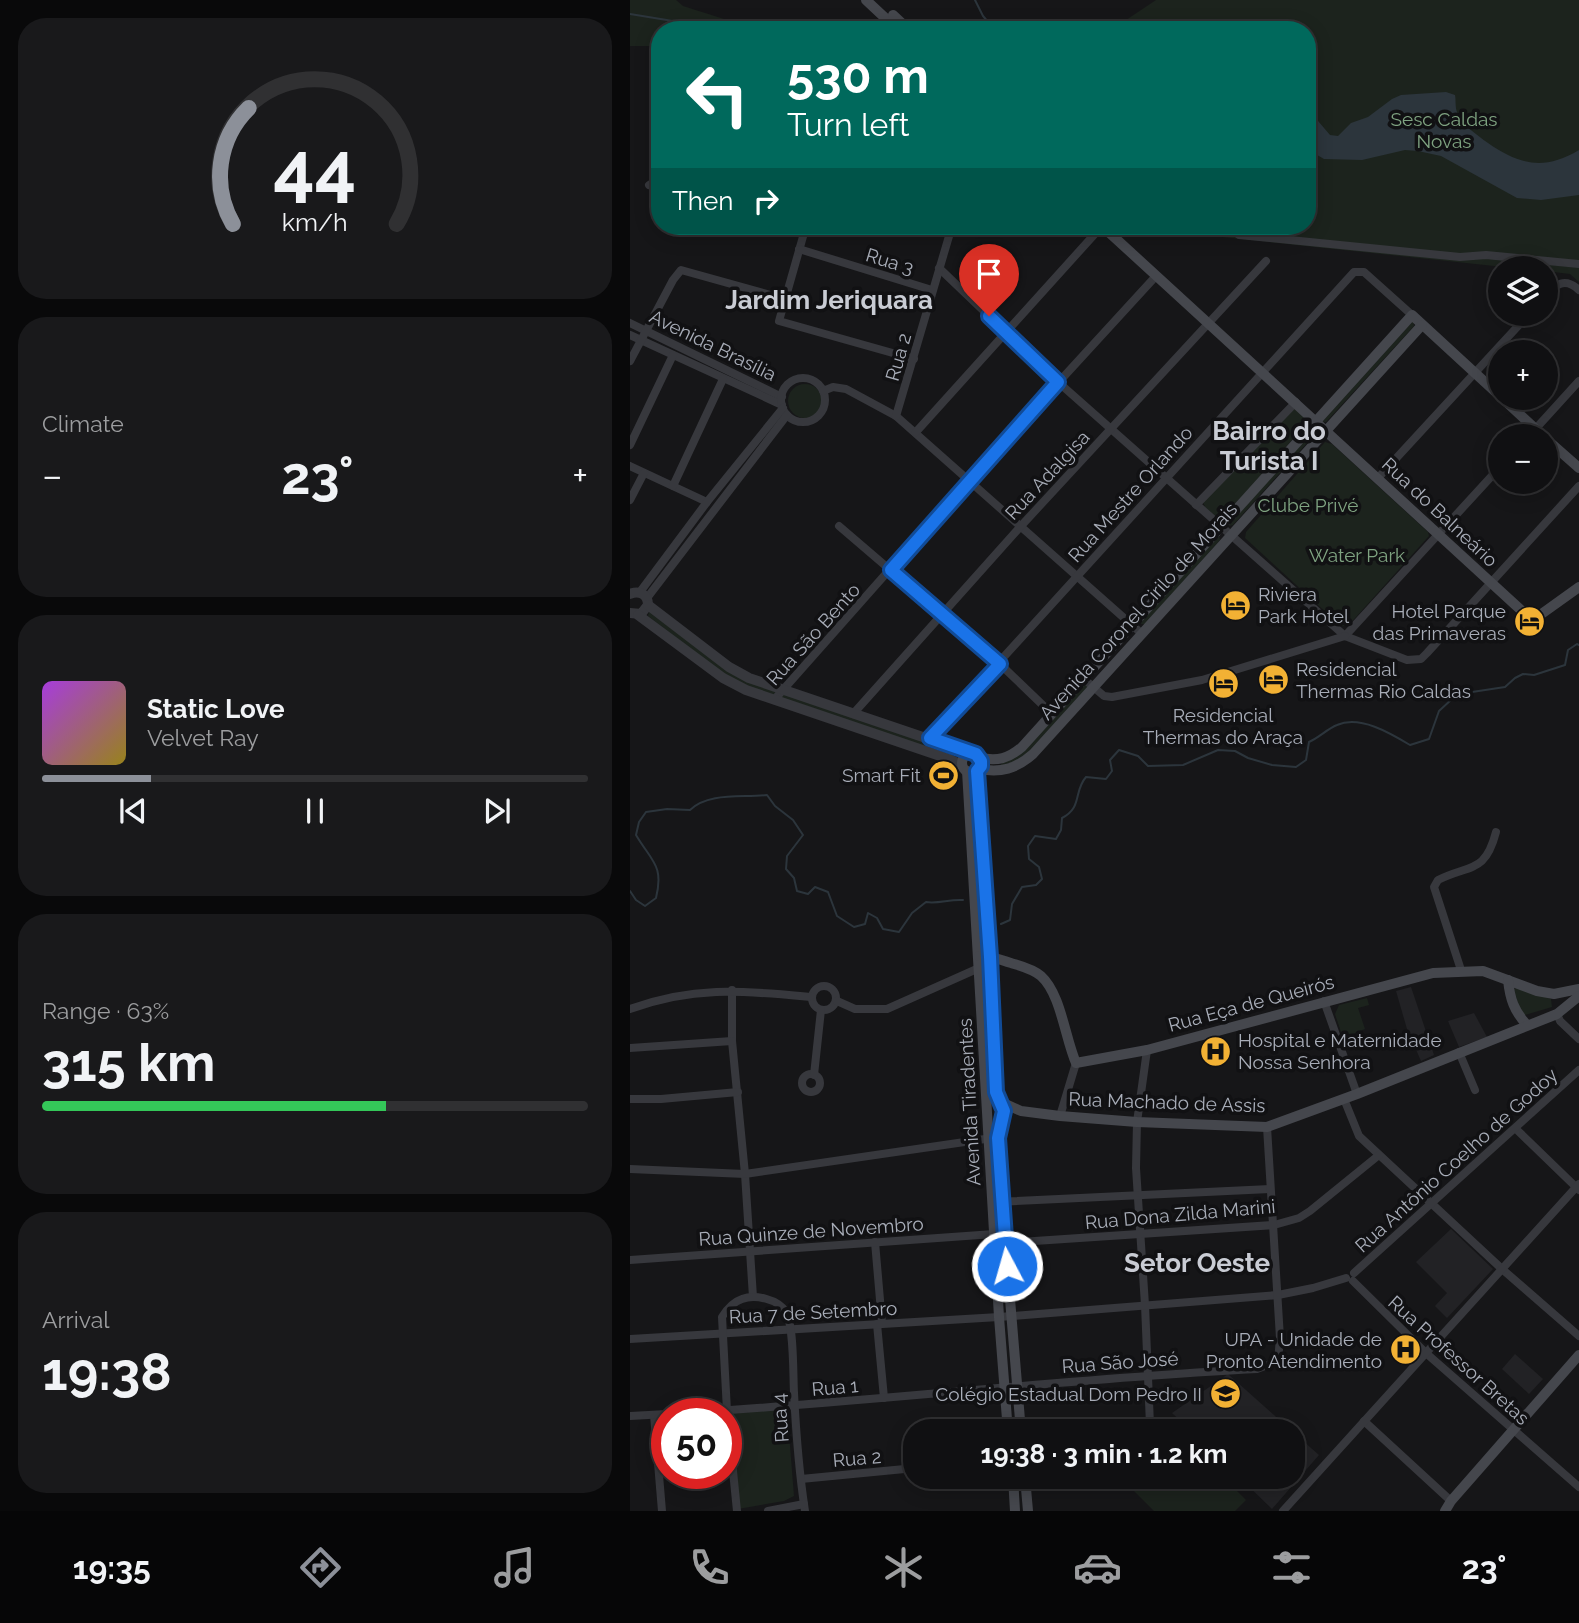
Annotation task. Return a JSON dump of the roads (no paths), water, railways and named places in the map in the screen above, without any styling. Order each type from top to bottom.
[{"type":"main road","points":[[866,0],[888,21]]},
{"type":"main road","points":[[876,0],[899,21]]},
{"type":"main road","name":"Rua do Balneário","points":[[1112,235],[1522,611],[1533,616],[1540,615],[1579,587]]},
{"type":"main road","points":[[1412,315],[1488,386]]},
{"type":"main road","name":"Avenida Coronel Cirilo de Morais","points":[[996,766],[1013,754],[1052,714],[1412,315]]},
{"type":"main road","name":"Avenida Coronel Cirilo de Morais","points":[[996,766],[1010,769],[1024,761],[1422,324]]},
{"type":"main road","points":[[1513,410],[1527,424]]},
{"type":"main road","points":[[1558,451],[1579,468]]},
{"type":"main road","points":[[972,765],[996,766]]},
{"type":"main road","name":"Avenida Tiradentes","points":[[972,765],[996,1092],[1004,1111],[993,1138]]},
{"type":"main road","points":[[984,956],[1031,970],[1045,980],[1057,1005],[1076,1063]]},
{"type":"main road","name":"Avenida Tiradentes","points":[[984,956],[979,968],[987,1110],[993,1138],[997,1202],[1013,1316],[1020,1419]]},
{"type":"main road","name":"Rua Eça de Queirós","points":[[1076,1063],[1147,1049],[1433,972],[1483,971],[1537,992],[1554,995],[1579,989]]},
{"type":"main road","points":[[1508,980],[1511,1001],[1518,1016],[1527,1025]]},
{"type":"main road","points":[[1554,995],[1557,1014]]},
{"type":"main road","name":"Rua Machado de Assis","points":[[999,1101],[1021,1111],[1060,1116],[1267,1127],[1557,1014],[1579,996]]},
{"type":"main road","points":[[999,1101],[992,1101],[987,1110],[995,1121],[1021,1111]]},
{"type":"main road","name":"Avenida Tiradentes","points":[[997,1202],[994,1234],[1007,1419]]},
{"type":"main road","points":[[1445,1508],[1579,1355]]},
{"type":"main road","points":[[1014,1489],[1015,1511]]},
{"type":"main road","points":[[1026,1489],[1028,1511]]},
{"type":"street","points":[[803,235],[779,321],[914,359]]},
{"type":"street","name":"Rua 2","points":[[897,416],[949,235]]},
{"type":"street","points":[[916,432],[1094,235]]},
{"type":"street","points":[[1249,235],[1460,257],[1486,255],[1579,264]]},
{"type":"street","name":"Rua 3","points":[[799,249],[932,290]]},
{"type":"street","name":"Rua Adalgisa","points":[[853,714],[1021,526],[1266,261]]},
{"type":"street","points":[[939,268],[1166,480],[1345,636],[1407,660],[1421,659],[1579,486]]},
{"type":"street","points":[[630,361],[681,270],[785,299]]},
{"type":"street","name":"Rua Mestre Orlando","points":[[930,738],[1354,272],[1364,272],[1412,315]]},
{"type":"street","name":"Rua São Bento","points":[[774,701],[969,480],[1156,276]]},
{"type":"street","points":[[1558,285],[1566,283],[1579,290]]},
{"type":"street","name":"Avenida Brasília","points":[[630,323],[783,406]]},
{"type":"street","points":[[1378,478],[1518,326]]},
{"type":"street","name":"Avenida Brasília","points":[[630,335],[783,406]]},
{"type":"street","points":[[630,445],[673,355]]},
{"type":"street","points":[[673,486],[723,379]]},
{"type":"street","points":[[638,596],[783,406],[788,385],[800,379],[814,381],[823,391],[823,411],[813,420],[799,422],[783,406]]},
{"type":"street","points":[[1546,424],[1579,381]]},
{"type":"street","points":[[823,391],[833,387],[846,389],[897,416],[1141,634]]},
{"type":"street","points":[[1196,505],[1296,402]]},
{"type":"street","points":[[638,596],[707,502],[783,406]]},
{"type":"street","points":[[630,466],[707,502]]},
{"type":"street","points":[[630,500],[644,473]]},
{"type":"street","points":[[1084,679],[1104,696],[1112,697],[1202,681],[1345,636],[1488,480]]},
{"type":"street","points":[[839,526],[1000,664],[1052,714]]},
{"type":"street","points":[[634,614],[645,612],[638,596]]},
{"type":"street","points":[[638,596],[729,667],[748,678],[930,738],[972,765]]},
{"type":"street","points":[[634,614],[723,678],[746,690],[972,765]]},
{"type":"street","points":[[1461,970],[1434,887],[1438,880],[1469,869],[1486,858],[1496,832]]},
{"type":"street","points":[[837,1001],[855,1009],[887,1009],[979,968]]},
{"type":"street","points":[[826,986],[834,990],[837,1001],[829,1010],[821,1010],[814,1005],[812,997],[815,990],[826,986]]},
{"type":"street","points":[[630,1009],[673,996],[732,990],[812,997]]},
{"type":"street","points":[[726,1398],[722,1317],[727,1309],[743,1298],[754,1297],[732,1041],[732,990]]},
{"type":"street","points":[[1324,1001],[1357,1094]]},
{"type":"street","points":[[814,1075],[821,1010]]},
{"type":"street","points":[[1557,1014],[1560,1021],[1579,1039]]},
{"type":"street","points":[[630,1048],[732,1041]]},
{"type":"street","points":[[1147,1049],[1137,1122],[1136,1196],[1145,1305],[1150,1419]]},
{"type":"street","points":[[1459,1052],[1475,1090]]},
{"type":"street","points":[[1060,1116],[1076,1063]]},
{"type":"street","name":"Rua Antônio Coelho de Godoy","points":[[1013,1316],[1278,1295],[1351,1277],[1579,1070]]},
{"type":"street","points":[[630,1099],[738,1093]]},
{"type":"street","points":[[1344,1099],[1359,1136],[1579,1336]]},
{"type":"street","points":[[1267,1127],[1278,1295]]},
{"type":"street","points":[[1288,1509],[1364,1421],[1578,1187],[1516,1129]]},
{"type":"street","points":[[630,1169],[745,1174],[993,1138]]},
{"type":"street","name":"Rua Dona Zilda Marini","points":[[1004,1243],[1274,1225],[1299,1218],[1310,1211],[1379,1155]]},
{"type":"street","points":[[997,1202],[1270,1189]]},
{"type":"street","name":"Rua Quinze de Novembro","points":[[630,1260],[994,1234]]},
{"type":"street","points":[[875,1241],[884,1398]]},
{"type":"street","name":"Rua Professor Bretas","points":[[1351,1277],[1427,1354],[1579,1487]]},
{"type":"street","name":"Rua São José","points":[[1005,1388],[1148,1375],[1258,1369],[1278,1361],[1278,1295]]},
{"type":"street","name":"Rua 4","points":[[754,1297],[777,1304],[786,1312],[790,1330],[794,1406],[805,1508]]},
{"type":"street","name":"Rua 7 de Setembro","points":[[630,1339],[1013,1316]]},
{"type":"street","name":"Rua 1","points":[[742,1410],[1005,1388]]},
{"type":"street","name":"Rua 1","points":[[630,1416],[651,1415]]},
{"type":"street","points":[[1364,1421],[1445,1508]]},
{"type":"street","name":"Rua 2","points":[[801,1479],[903,1469]]},
{"type":"street","points":[[660,1489],[662,1511]]},
{"type":"street","points":[[735,1489],[737,1511]]},
{"type":"street","points":[[768,1511],[805,1508]]},
{"type":"waterway","points":[[975,0],[987,21]]},
{"type":"waterway","points":[[630,14],[673,21]]},
{"type":"waterway","points":[[1001,924],[1010,920],[1012,904],[1022,887],[1036,885],[1042,879],[1039,867],[1029,859],[1028,846],[1035,836],[1056,839],[1061,830],[1062,818],[1073,809],[1086,777],[1106,779],[1112,771],[1110,760],[1119,750],[1138,756],[1148,766],[1183,765],[1218,750],[1235,751],[1272,765],[1296,767],[1306,760],[1309,742],[1346,722],[1375,727],[1410,745],[1429,739],[1439,711],[1452,699],[1472,692],[1505,687],[1523,674],[1534,675],[1565,665],[1568,650],[1579,645]]},
{"type":"waterway","points":[[630,891],[636,900],[645,906],[656,898],[658,878],[655,864],[636,835],[639,822],[646,812],[690,810],[716,798],[767,795],[775,806],[793,820],[803,835],[787,856],[786,869],[794,878],[797,891],[808,894],[815,887],[828,892],[837,916],[854,927],[865,924],[868,913],[877,918],[883,929],[899,932],[912,913],[926,902],[963,900]]},
{"type":"place","name":"Riviera Park Hotel","points":[[1235,605]]},
{"type":"place","name":"Hotel Parque das Primaveras","points":[[1529,622]]},
{"type":"place","name":"Residencial Thermas Rio Caldas","points":[[1273,680]]},
{"type":"place","name":"Residencial Thermas do Araça","points":[[1223,684]]},
{"type":"place","name":"Smart Fit","points":[[944,775]]},
{"type":"place","name":"Hospital e Maternidade Nossa Senhora","points":[[1215,1051]]},
{"type":"place","name":"UPA - Unidade de Pronto Atendimento","points":[[1405,1350]]},
{"type":"place","name":"Colégio Estadual Dom Pedro II","points":[[1225,1394]]},
{"type":"district","name":"Jardim Jeriquara","points":[[829,300]]},
{"type":"district","name":"Bairro do Turista I","points":[[1269,446]]},
{"type":"district","name":"Setor Oeste","points":[[1197,1263]]},
{"type":"park label","name":"Sesc Caldas Novas","points":[[1444,130]]},
{"type":"park label","name":"Clube Privé","points":[[1308,505]]},
{"type":"park label","name":"Water Park","points":[[1357,555]]}]
